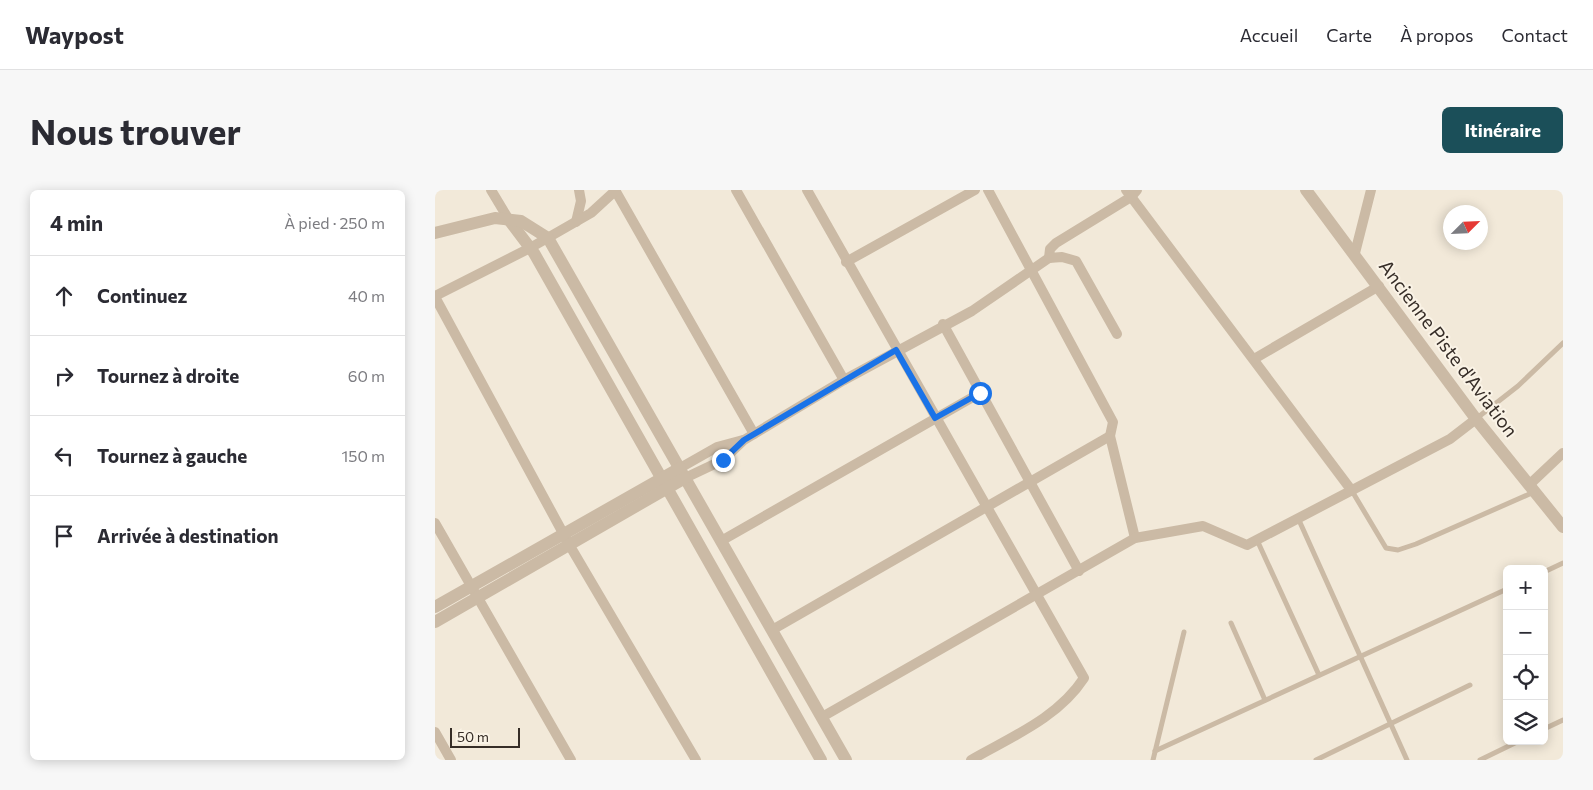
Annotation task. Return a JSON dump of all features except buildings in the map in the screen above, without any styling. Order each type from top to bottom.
[{"type":"street","points":[[491,190],[509,220],[530,248],[821,760]]},
{"type":"street","points":[[576,222],[581,201],[579,190]]},
{"type":"street","points":[[696,760],[570,546],[435,297],[576,222],[591,213],[615,190],[754,434]]},
{"type":"street","points":[[736,190],[844,380]]},
{"type":"street","points":[[807,190],[1083,678],[1072,696],[1045,718],[971,760]]},
{"type":"street","points":[[846,262],[975,190]]},
{"type":"street","points":[[988,190],[1113,422],[1110,436],[1135,538]]},
{"type":"street","name":"Ancienne Piste d'Aviation","points":[[1306,190],[1355,253],[1476,419],[1563,527]]},
{"type":"street","points":[[1355,253],[1371,190]]},
{"type":"street","points":[[1049,258],[1050,249],[1056,243],[1131,192],[1352,491]]},
{"type":"street","points":[[435,233],[495,218],[521,221],[548,238],[846,760]]},
{"type":"street","points":[[435,622],[474,592],[564,534],[683,473],[723,460],[744,440],[896,350],[972,310],[1049,258],[1062,257],[1076,261],[1117,334]]},
{"type":"street","points":[[1254,359],[1379,286]]},
{"type":"street","points":[[943,324],[1079,571]]},
{"type":"street","points":[[721,541],[980,393]]},
{"type":"street","points":[[822,717],[1135,538],[1203,526],[1247,545],[1450,439],[1476,419]]},
{"type":"street","points":[[772,630],[1110,436]]},
{"type":"street","points":[[1532,488],[1563,453]]},
{"type":"street","points":[[435,607],[474,592],[570,546],[663,484]]},
{"type":"street","points":[[435,522],[571,760]]},
{"type":"street","points":[[435,732],[451,760]]},
{"type":"lane","points":[[1476,419],[1518,386],[1563,343]]},
{"type":"lane","points":[[1352,491],[1386,548],[1398,550],[1416,544],[1532,488]]},
{"type":"lane","points":[[1298,517],[1407,760]]},
{"type":"lane","points":[[1257,540],[1319,675]]},
{"type":"lane","points":[[1548,570],[1563,563]]},
{"type":"lane","points":[[1155,751],[1503,591]]},
{"type":"lane","points":[[1231,623],[1265,700]]},
{"type":"lane","points":[[1153,760],[1184,632]]},
{"type":"lane","points":[[1316,760],[1470,685]]},
{"type":"lane","points":[[1548,727],[1563,720]]},
{"type":"lane","points":[[1480,760],[1511,745]]},
{"type":"route","points":[[723,460],[744,440],[896,350],[935,418],[980,393]]}]
